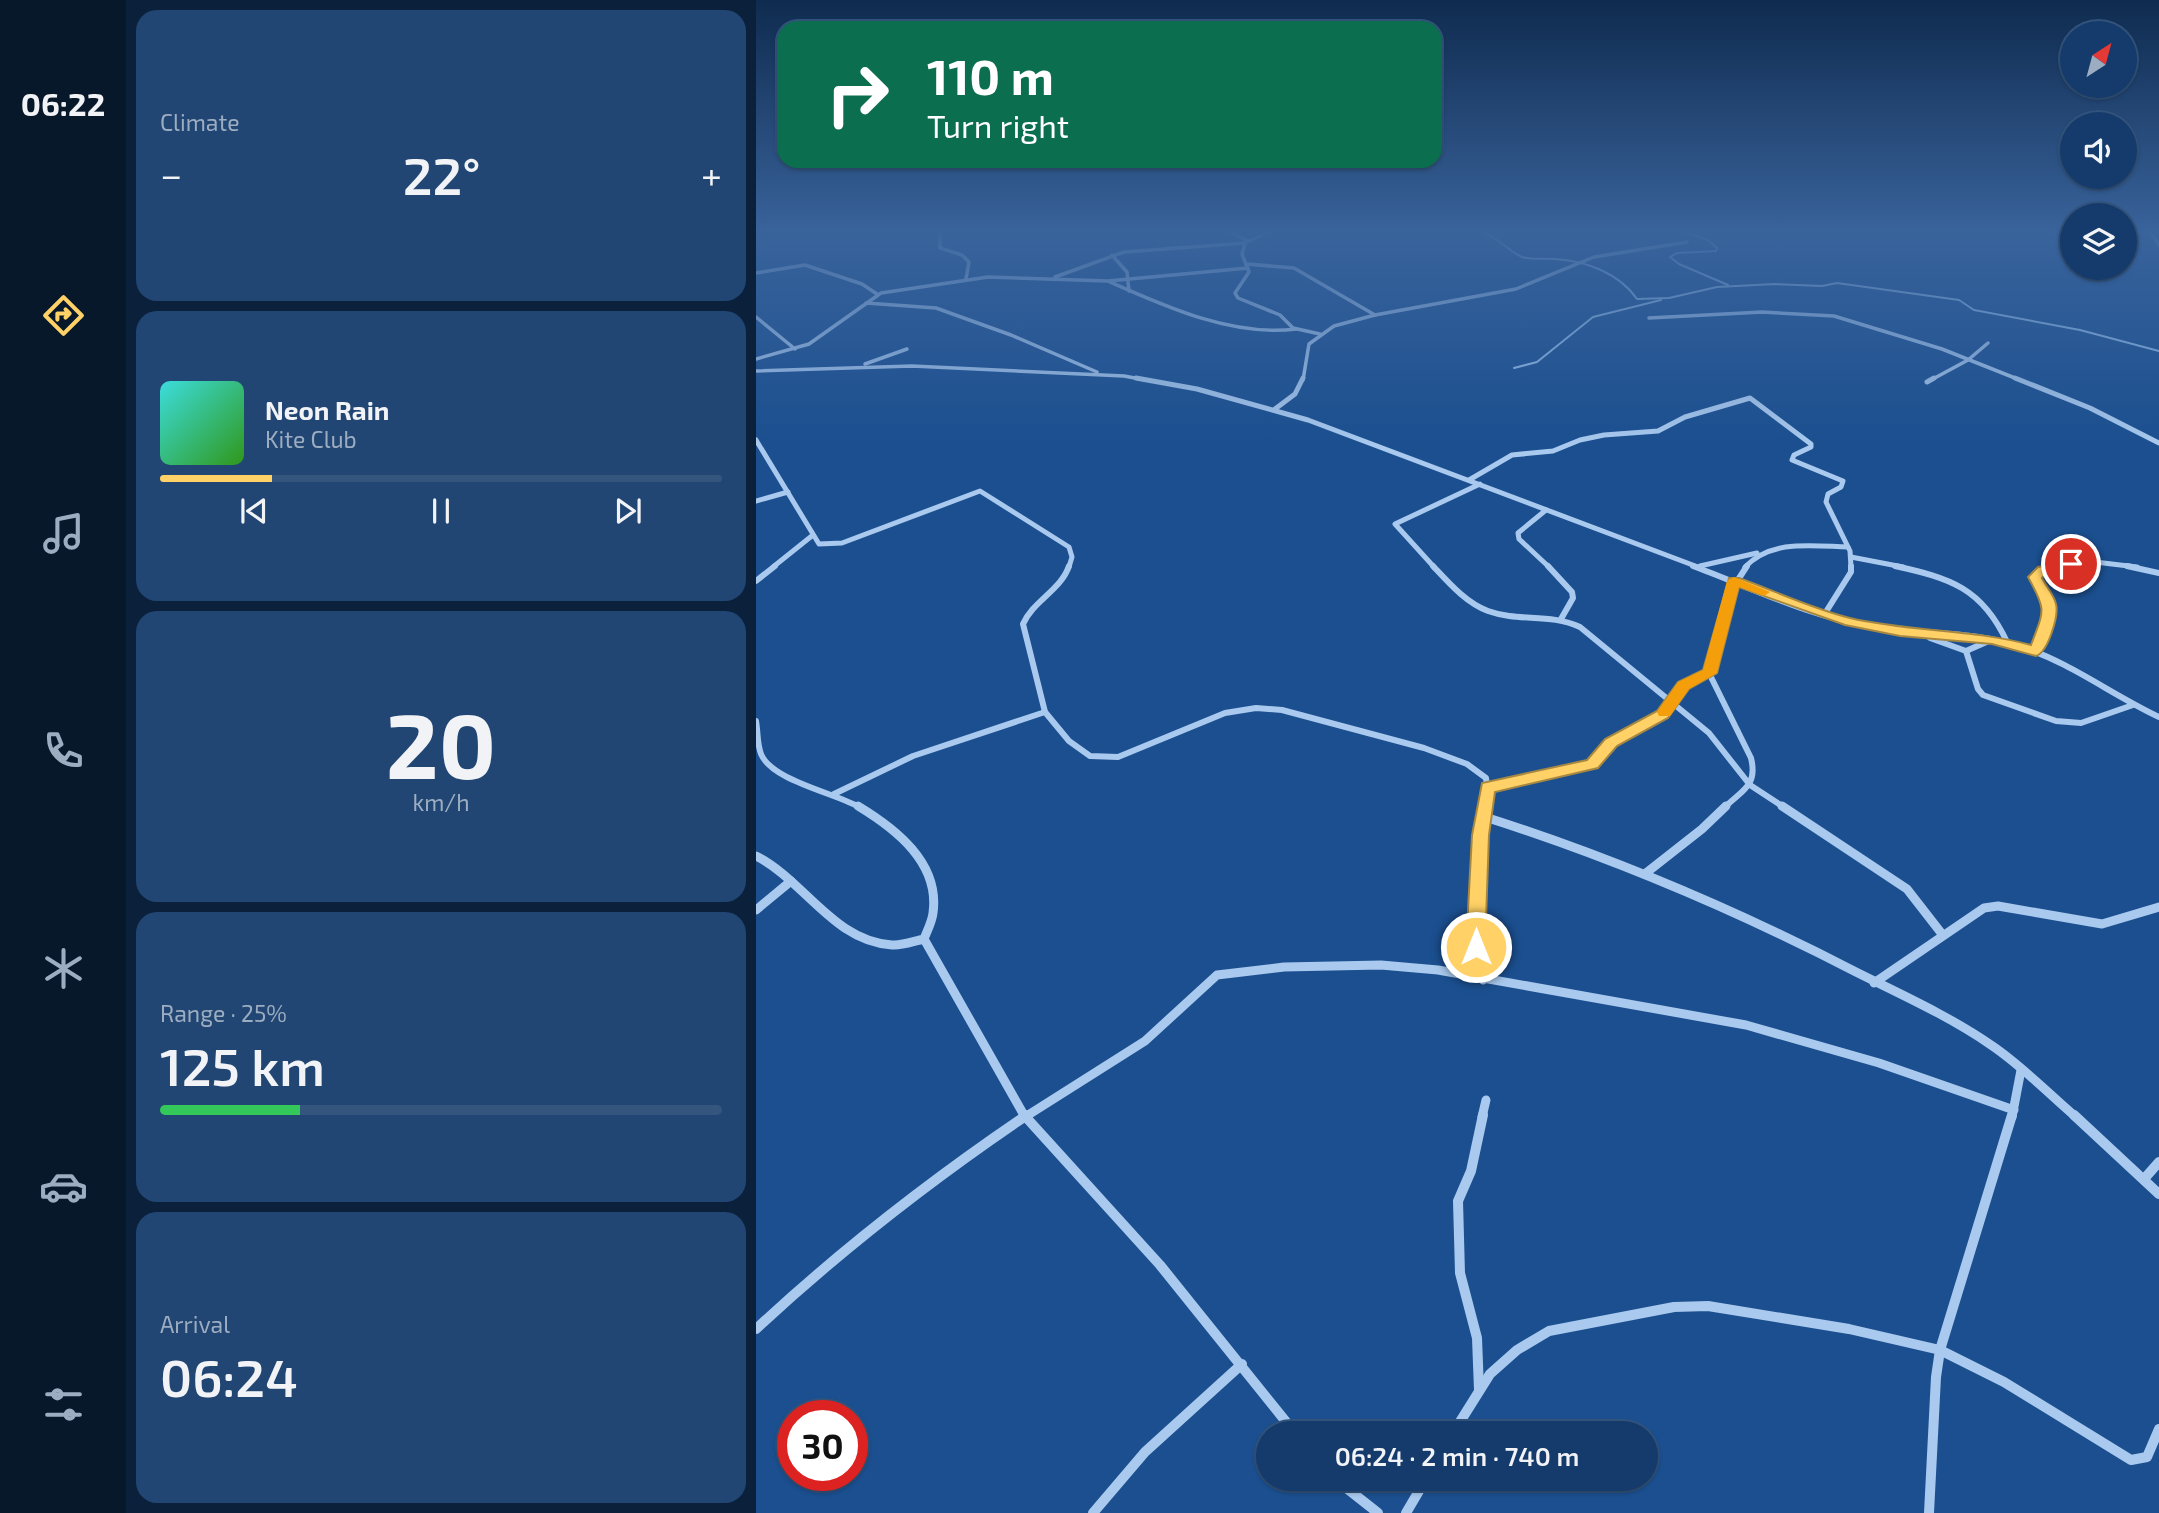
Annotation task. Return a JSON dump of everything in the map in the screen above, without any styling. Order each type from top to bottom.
[{"type":"street","points":[[756,359],[796,349],[822,336],[864,304]]},
{"type":"street","points":[[874,304],[936,308],[1011,335],[1104,374]]},
{"type":"street","points":[[1165,304],[1268,332],[1283,333],[1296,329],[1320,334]]},
{"type":"street","points":[[1253,304],[1280,314],[1296,329]]},
{"type":"street","points":[[1355,304],[1375,315]]},
{"type":"street","points":[[1275,409],[1295,394],[1303,380],[1307,349],[1320,334],[1348,321],[1437,304]]},
{"type":"street","points":[[1649,318],[1762,312],[1820,314],[1929,344],[2090,408],[2159,443]]},
{"type":"street","points":[[756,317],[796,349]]},
{"type":"street","points":[[1927,382],[1968,360],[1988,343]]},
{"type":"street","points":[[857,366],[907,349]]},
{"type":"street","points":[[756,371],[857,366],[1104,374],[1166,382],[1275,409],[1824,615],[1873,628],[1992,639],[2036,651],[2159,717]]},
{"type":"street","points":[[1469,480],[1512,455],[1553,451],[1580,440],[1604,436],[1658,431],[1710,408],[1750,398],[1811,444],[1811,447],[1794,455],[1792,460],[1843,481],[1842,487],[1828,495],[1826,502],[1848,547],[1851,572],[1824,615]]},
{"type":"street","points":[[756,440],[819,544],[842,543],[962,495],[980,491],[1063,541],[1072,557],[1067,572],[1027,615],[1023,624],[1045,712],[1069,741],[1090,756],[1118,757],[1225,713],[1256,708],[1282,710],[1424,748],[1478,771],[1486,778],[1488,788],[1480,835],[1475,921],[1476,947],[1483,980]]},
{"type":"street","points":[[1480,484],[1395,524],[1424,556],[1482,609],[1495,613],[1560,619],[1580,627],[1724,749],[1750,785],[1907,889],[1942,934]]},
{"type":"street","points":[[756,501],[788,492]]},
{"type":"street","points":[[1546,510],[1518,533],[1519,539],[1572,592],[1573,598],[1560,619]]},
{"type":"street","points":[[756,581],[813,535]]},
{"type":"street","points":[[1697,566],[1774,547],[1848,547]]},
{"type":"street","points":[[1646,873],[1750,785],[1755,773],[1751,758],[1709,673],[1734,581],[1760,552]]},
{"type":"street","points":[[1851,558],[1918,572],[1970,592],[1986,606],[2007,642]]},
{"type":"street","points":[[2036,651],[2050,613],[2049,603],[2036,583],[2035,577],[2042,570],[2071,564],[2114,562],[2159,573]]},
{"type":"street","points":[[1920,634],[1966,651],[1992,639]]},
{"type":"street","points":[[1966,651],[1978,689],[1983,695],[2056,721],[2081,723],[2133,705]]},
{"type":"street","points":[[1488,788],[1592,764],[1611,743],[1662,714],[1683,685],[1709,673]]},
{"type":"street","points":[[834,794],[922,752],[1045,712]]},
{"type":"street","points":[[756,721],[760,752],[764,760],[798,782],[834,794],[885,825],[912,846],[925,866],[935,905],[935,917],[924,939]]},
{"type":"street","points":[[1485,817],[1646,873],[1773,929],[1977,1035],[2021,1070],[2159,1194]]},
{"type":"street","points":[[756,856],[779,869],[819,909],[860,937],[894,945],[924,939]]},
{"type":"street","points":[[756,910],[791,881]]},
{"type":"street","points":[[1874,983],[1942,934],[1984,908],[2008,908],[2102,924],[2117,923],[2144,908],[2159,906]]},
{"type":"street","points":[[924,939],[1024,1116],[1160,1265],[1286,1421]]},
{"type":"street","points":[[756,1329],[844,1251],[938,1178],[1024,1116],[1145,1041],[1201,987],[1222,974],[1284,967],[1373,964],[1438,970],[1746,1025],[1879,1063],[2014,1111]]},
{"type":"street","points":[[1929,1513],[1936,1377],[1940,1350],[2014,1111],[2021,1070]]},
{"type":"street","points":[[1479,1390],[1477,1338],[1461,1273],[1458,1201],[1471,1171],[1486,1100]]},
{"type":"street","points":[[2144,1180],[2159,1162]]},
{"type":"street","points":[[1460,1421],[1490,1374],[1517,1350],[1549,1331],[1674,1307],[1708,1306],[1849,1329],[1940,1350],[2004,1382],[2131,1460],[2147,1457],[2159,1429]]},
{"type":"street","points":[[1093,1513],[1124,1472],[1161,1434],[1242,1364]]},
{"type":"street","points":[[1349,1491],[1372,1511]]},
{"type":"street","points":[[1406,1513],[1419,1491]]},
{"type":"waterway","points":[[1514,368],[1537,362],[1593,317],[1647,304]]},
{"type":"waterway","points":[[1964,304],[1974,310],[2080,330],[2159,351]]},
{"type":"slow traffic","points":[[1665,712],[1683,685],[1706,677],[1709,673],[1734,581],[1764,592]]},
{"type":"route","points":[[1476,947],[1480,835],[1488,788],[1592,764],[1611,743],[1669,708],[1683,685],[1706,677],[1712,667],[1734,581],[1824,615],[1873,628],[1992,639],[2036,651],[2050,613],[2049,603],[2035,577],[2042,570],[2071,564]]}]
